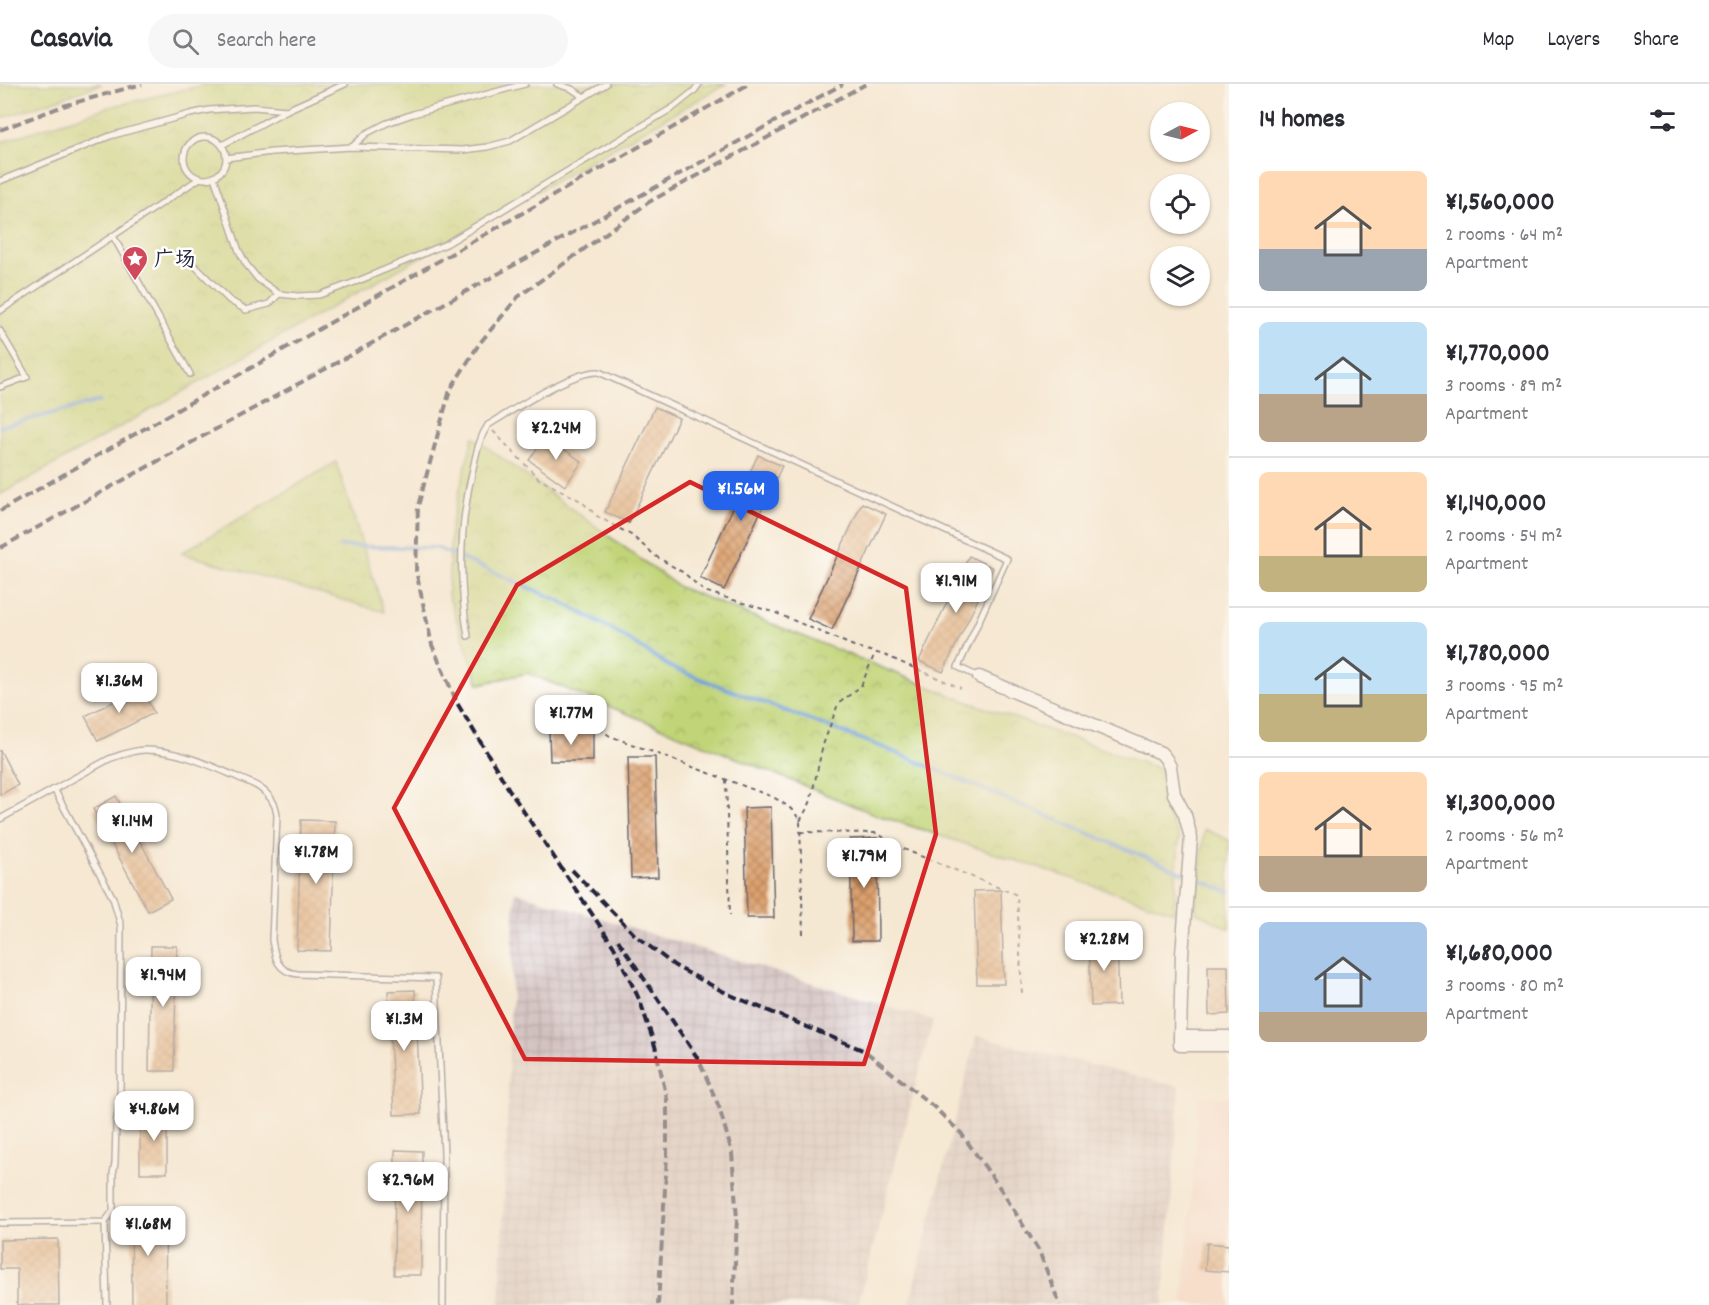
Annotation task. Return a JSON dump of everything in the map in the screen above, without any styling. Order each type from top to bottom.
[{"type":"street","points":[[979,677],[1161,753],[1166,759],[1174,794],[1185,815],[1191,838],[1182,954],[1180,1045],[1229,1045]]},
{"type":"street","points":[[1180,1037],[1229,1037]]},
{"type":"lane","points":[[222,145],[287,110],[345,84]]},
{"type":"lane","points":[[352,147],[367,133],[387,123],[525,84]]},
{"type":"lane","points":[[557,84],[572,89],[584,97]]},
{"type":"lane","points":[[226,159],[272,152],[352,147],[463,150],[487,147],[510,141],[606,84]]},
{"type":"lane","points":[[214,177],[239,251],[258,279],[279,294],[319,295],[446,244],[674,107],[699,84]]},
{"type":"lane","points":[[0,181],[110,136],[190,114],[254,106],[287,110]]},
{"type":"lane","points":[[0,311],[200,178],[214,177],[222,171],[226,159],[222,145],[212,138],[202,137],[189,145],[185,154],[185,164],[191,173],[200,178]]},
{"type":"lane","points":[[113,236],[190,374]]},
{"type":"lane","points":[[191,262],[229,300],[246,310],[269,304],[279,294]]},
{"type":"lane","points":[[0,331],[27,377],[0,387]]},
{"type":"lane","points":[[468,636],[463,587],[462,534],[468,484],[479,441],[488,425],[580,375],[599,372],[1007,559],[957,667],[979,677]]},
{"type":"lane","points":[[0,819],[109,759],[142,750],[192,759],[255,785],[269,795],[276,808],[272,940],[278,964],[283,970],[298,974],[436,978],[444,1154],[445,1231],[442,1305]]},
{"type":"lane","points":[[54,789],[113,898],[121,926],[120,1103],[116,1123],[113,1212],[105,1222],[107,1305]]},
{"type":"lane","points":[[0,1223],[105,1222]]},
{"type":"path","points":[[488,425],[539,479],[581,501],[597,516],[631,535],[657,558],[684,573],[704,591],[776,614],[962,688]]},
{"type":"path","points":[[803,934],[800,821],[810,803],[823,745],[838,705],[861,686],[875,653]]},
{"type":"path","points":[[539,715],[585,719],[610,736],[773,797],[795,812],[800,821]]},
{"type":"path","points":[[726,779],[730,915]]},
{"type":"path","points":[[800,832],[877,833],[913,853],[1017,895],[1022,994]]},
{"type":"highlighted area","points":[[690,482],[906,588],[936,834],[864,1064],[525,1059],[394,808],[517,585]]},
{"type":"shaded area","points":[[515,892],[933,1020],[858,1305],[500,1305]]},
{"type":"shaded area","points":[[976,1036],[1180,1087],[1163,1305],[909,1305]]},
{"type":"shaded area","points":[[1199,1096],[1229,1097],[1229,1305],[1183,1305]]},
{"type":"green space","points":[[0,84],[102,84],[0,119]]},
{"type":"green space","points":[[208,84],[726,84],[0,495],[0,142],[109,107]]},
{"type":"green space","points":[[473,437],[679,587],[963,700],[1160,769],[1170,820],[1179,837],[1174,912],[874,814],[527,673],[479,684],[448,595],[451,525]]},
{"type":"green space","points":[[336,462],[384,612],[181,553]]},
{"type":"green space","points":[[1204,829],[1229,840],[1229,929],[1196,912]]},
{"type":"building","points":[[655,407],[679,418],[629,523],[605,512]]},
{"type":"building","points":[[546,436],[582,462],[565,486],[529,460]]},
{"type":"building","points":[[758,455],[782,466],[724,590],[700,578]]},
{"type":"building","points":[[862,503],[886,514],[832,630],[808,619]]},
{"type":"building","points":[[969,556],[993,568],[943,672],[919,661]]},
{"type":"building","points":[[141,688],[154,713],[98,741],[85,716]]},
{"type":"building","points":[[593,731],[593,761],[550,761],[549,732]]},
{"type":"building","points":[[0,750],[18,785],[0,795]]},
{"type":"building","points":[[628,757],[655,757],[658,877],[631,878]]},
{"type":"building","points":[[116,796],[171,899],[148,911],[93,809]]},
{"type":"building","points":[[771,807],[774,918],[747,918],[744,808]]},
{"type":"building","points":[[301,820],[335,821],[331,951],[297,950]]},
{"type":"building","points":[[877,838],[878,941],[852,941],[850,839]]},
{"type":"building","points":[[1001,890],[1004,984],[977,984],[974,891]]},
{"type":"building","points":[[1117,937],[1119,1005],[1091,1006],[1089,938]]},
{"type":"building","points":[[151,946],[177,946],[174,1071],[149,1071]]},
{"type":"building","points":[[1208,966],[1228,966],[1229,1014],[1209,1015]]},
{"type":"building","points":[[415,990],[421,1114],[394,1115],[388,991]]},
{"type":"building","points":[[140,1112],[167,1112],[167,1173],[140,1173]]},
{"type":"building","points":[[395,1150],[422,1151],[421,1275],[394,1275]]},
{"type":"building","points":[[131,1209],[165,1209],[166,1305],[132,1305]]},
{"type":"building","points":[[58,1239],[59,1305],[17,1305],[17,1269],[0,1269],[0,1240]]},
{"type":"building","points":[[1207,1243],[1229,1245],[1229,1272],[1205,1270]]},
{"type":"waterway","points":[[0,427],[100,401]]},
{"type":"waterway","points":[[340,546],[437,548],[558,600],[618,633],[672,668],[887,749],[1229,892]]},
{"type":"railway","points":[[0,130],[63,106],[142,84]]},
{"type":"railway","points":[[0,511],[749,84]]},
{"type":"railway","points":[[0,548],[843,84]]},
{"type":"railway","points":[[658,1305],[667,1156],[667,1099],[655,1046],[640,1001],[614,947],[510,791],[457,703],[432,645],[416,571],[418,506],[450,390],[479,344],[518,297],[649,202],[866,84]]},
{"type":"railway","points":[[572,870],[635,935],[675,966],[728,994],[865,1051],[934,1107],[961,1133],[1002,1191],[1039,1251],[1060,1305]]},
{"type":"railway","points":[[618,940],[699,1060],[719,1107],[732,1153],[737,1219],[733,1305]]},
{"type":"place","name":"广场","points":[[135,282]]}]
